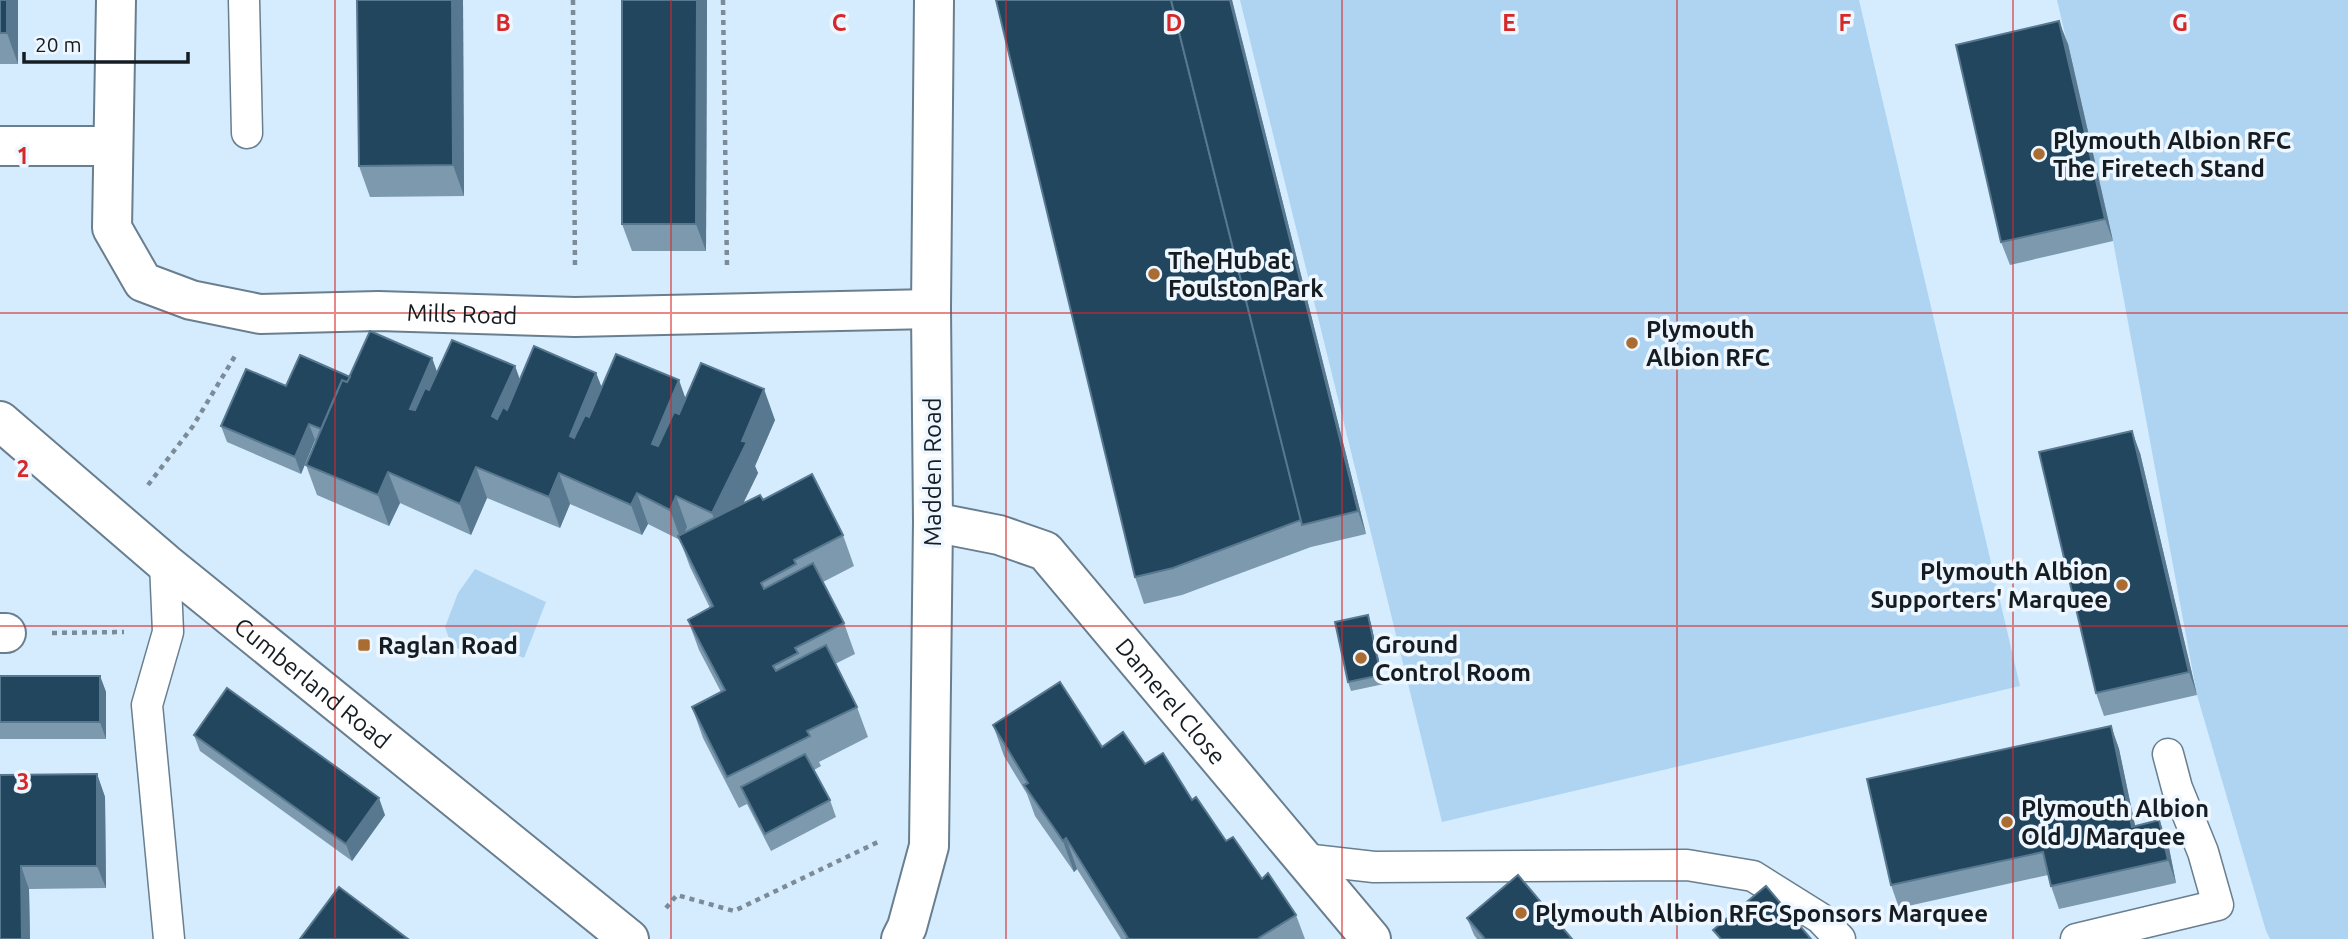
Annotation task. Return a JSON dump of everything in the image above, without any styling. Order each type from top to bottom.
[{"type":"street","name":"Mills Road","points":[[116,0],[112,228],[142,282],[191,300],[261,314],[378,311],[575,317],[931,309]]},
{"type":"street","name":"Madden Road","points":[[901,939],[907,927],[929,846],[934,0]]},
{"type":"street","points":[[0,146],[113,146]]},
{"type":"street","name":"Cumberland Road","points":[[0,421],[165,563],[629,939]]},
{"type":"street","name":"Damerel Close","points":[[933,522],[999,535],[1045,551],[1371,939]]},
{"type":"lane","points":[[244,0],[247,133]]},
{"type":"lane","points":[[165,563],[168,632],[147,705],[169,939]]},
{"type":"lane","points":[[2076,939],[2218,905],[2203,852],[2177,788],[2168,754]]},
{"type":"lane","points":[[1304,859],[1374,867],[1687,865],[1753,876],[1820,918],[1840,938]]},
{"type":"path","points":[[573,0],[575,317]]},
{"type":"path","points":[[723,0],[727,314]]},
{"type":"path","points":[[118,524],[193,426],[261,314]]},
{"type":"path","points":[[3,633],[168,632]]},
{"type":"path","points":[[661,913],[677,895],[734,911],[930,817]]},
{"type":"shaded area","name":"Plymouth Albion RFC","points":[[1240,0],[1859,0],[2020,686],[1442,822]]},
{"type":"shaded area","points":[[2057,0],[2348,0],[2348,939],[2270,939],[2266,931],[2197,695],[2113,241]]},
{"type":"shaded area","points":[[475,569],[546,602],[524,658],[502,649],[475,653],[452,647],[445,627],[458,593]]},
{"type":"building","points":[[0,0],[7,0],[7,33],[0,33]]},
{"type":"building","points":[[357,0],[452,0],[453,165],[359,166]]},
{"type":"building","points":[[622,0],[697,0],[696,224],[622,224]]},
{"type":"building","name":"The Hub at Foulston Park","points":[[996,0],[1171,0],[1301,520],[1173,568],[1135,577]]},
{"type":"building","points":[[1171,0],[1230,0],[1358,511],[1302,525]]},
{"type":"building","name":"Plymouth Albion RFC The Firetech Stand","points":[[2059,21],[2105,219],[2001,242],[1956,45]]},
{"type":"building","points":[[370,331],[432,358],[410,409],[415,410],[425,388],[429,390],[452,340],[515,366],[492,416],[497,419],[503,407],[507,410],[534,346],[596,373],[570,436],[574,438],[585,415],[589,417],[616,354],[679,380],[652,444],[658,446],[674,412],[679,414],[701,363],[764,389],[742,441],[747,442],[712,513],[676,496],[670,510],[637,493],[631,505],[559,473],[549,497],[476,467],[460,504],[388,472],[378,495],[306,465],[342,380],[347,382]]},
{"type":"building","points":[[300,355],[350,377],[347,382],[342,380],[321,429],[309,424],[295,457],[221,426],[246,369],[286,386]]},
{"type":"building","name":"Plymouth Albion Supporters' Marquee","points":[[2132,431],[2189,672],[2096,693],[2039,452]]},
{"type":"building","points":[[812,474],[843,535],[794,560],[796,564],[761,583],[764,589],[813,563],[844,623],[795,648],[798,653],[773,666],[776,671],[826,645],[857,707],[807,731],[810,736],[727,777],[692,707],[725,690],[688,620],[713,606],[678,536],[760,495],[763,500]]},
{"type":"building","name":"Ground Control Room","points":[[1368,615],[1381,675],[1348,682],[1335,622]]},
{"type":"building","points":[[0,676],[100,676],[100,722],[0,722]]},
{"type":"building","points":[[1060,682],[1102,747],[1123,732],[1145,764],[1163,753],[1192,800],[1196,797],[1226,841],[1233,837],[1262,879],[1268,873],[1296,915],[1257,939],[1126,939],[1128,938],[1066,838],[1063,841],[1024,785],[1028,783],[993,725]]},
{"type":"building","points":[[227,688],[379,798],[346,844],[194,735]]},
{"type":"building","name":"Plymouth Albion Old J Marquee","points":[[2111,726],[2132,827],[2159,820],[2168,860],[2051,886],[2043,852],[1891,885],[1867,779]]},
{"type":"building","points":[[805,754],[830,800],[765,834],[741,787]]},
{"type":"building","points":[[97,774],[97,866],[21,866],[22,939],[0,939],[0,775]]},
{"type":"building","points":[[1518,875],[1572,939],[1485,939],[1467,918]]},
{"type":"building","points":[[1766,886],[1811,939],[1721,939],[1713,930]]},
{"type":"building","points":[[339,887],[408,939],[300,939]]},
{"type":"place","name":"Plymouth Albion RFC The Firetech Stand","points":[[2039,154]]},
{"type":"place","name":"The Hub at Foulston Park","points":[[1154,274]]},
{"type":"place","name":"Plymouth Albion RFC","points":[[1632,343]]},
{"type":"place","name":"Plymouth Albion Supporters' Marquee","points":[[2122,585]]},
{"type":"place","name":"Raglan Road","points":[[364,645]]},
{"type":"place","name":"Ground Control Room","points":[[1361,658]]},
{"type":"place","name":"Plymouth Albion Old J Marquee","points":[[2007,822]]},
{"type":"place","name":"Plymouth Albion RFC Sponsors Marquee","points":[[1521,913]]}]
